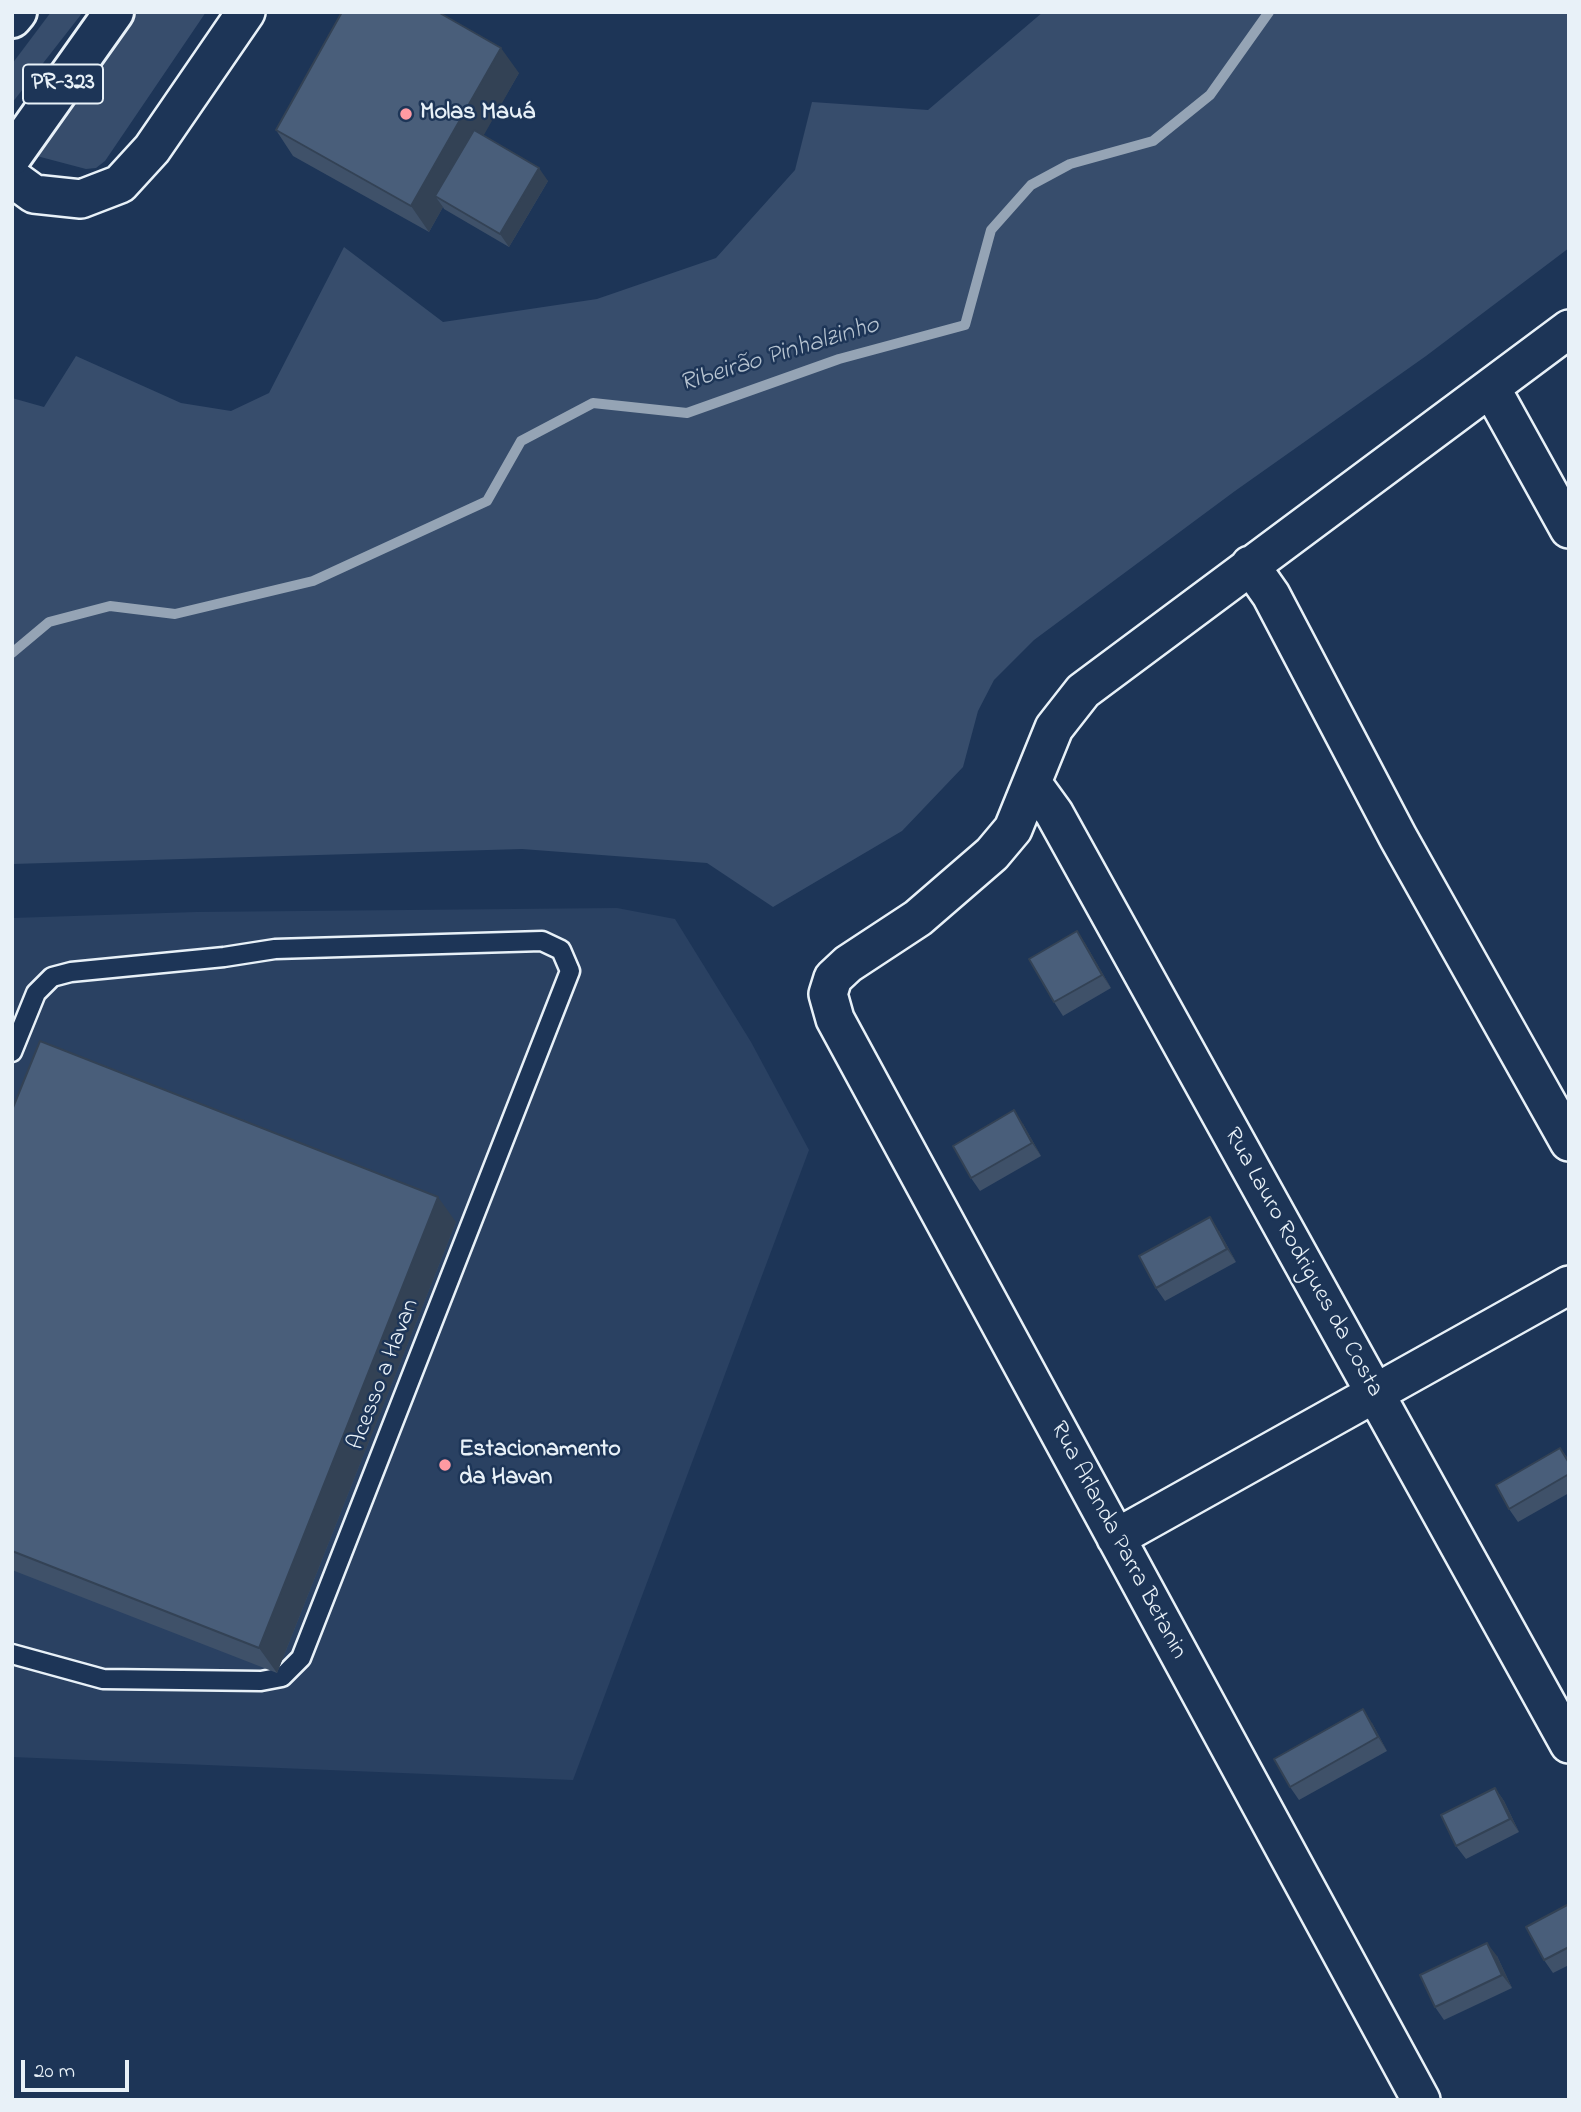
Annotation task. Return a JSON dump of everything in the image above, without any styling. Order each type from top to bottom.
[{"type":"highway","points":[[12,18],[17,12]]},
{"type":"highway","name":"PR-323","points":[[12,156],[114,12]]},
{"type":"street","points":[[12,178],[34,194],[81,200],[120,184],[152,149],[246,12]]},
{"type":"street","points":[[1034,783],[1054,728],[1083,691],[1569,329]]},
{"type":"street","points":[[1491,388],[1569,529]]},
{"type":"street","points":[[1250,565],[1270,595],[1398,837],[1569,1142]]},
{"type":"street","name":"Rua Arlanda Parra Betanin","points":[[1034,783],[1013,830],[992,854],[918,918],[848,964],[833,978],[828,994],[835,1019],[1421,2100]]},
{"type":"street","name":"Rua Lauro Rodrigues da Costa","points":[[1034,783],[1061,825],[1569,1744]]},
{"type":"street","points":[[1116,1538],[1569,1285]]},
{"type":"lane","name":"Acesso a Havan","points":[[12,1052],[36,993],[52,977],[71,972],[275,948],[542,941],[561,950],[569,971],[301,1658],[282,1677],[261,1681],[103,1679],[12,1654]]},
{"type":"shaded area","points":[[51,12],[83,12],[12,103],[12,64]]},
{"type":"shaded area","points":[[132,12],[206,12],[105,161],[96,168],[86,169],[33,155]]},
{"type":"shaded area","points":[[1043,12],[1569,12],[1569,248],[1426,356],[1235,491],[1034,640],[994,680],[978,711],[963,767],[902,831],[773,907],[707,863],[522,849],[12,864],[12,398],[44,407],[76,356],[181,403],[231,411],[269,393],[344,247],[443,322],[597,299],[716,258],[795,170],[812,102],[928,110]]},
{"type":"shaded area","points":[[617,908],[675,919],[751,1042],[809,1150],[573,1780],[12,1757],[12,918],[196,912]]},
{"type":"building","name":"Molas Mauá","points":[[342,12],[438,12],[501,48],[411,206],[276,130]]},
{"type":"building","points":[[474,130],[539,168],[500,234],[435,196]]},
{"type":"building","points":[[1077,931],[1102,975],[1054,1002],[1029,959]]},
{"type":"building","points":[[40,1041],[438,1197],[259,1648],[12,1551],[12,1110]]},
{"type":"building","points":[[1014,1110],[1032,1143],[971,1178],[953,1146]]},
{"type":"building","points":[[1210,1217],[1227,1249],[1156,1288],[1139,1256]]},
{"type":"building","points":[[1560,1448],[1569,1463],[1569,1474],[1509,1509],[1496,1485]]},
{"type":"building","points":[[1363,1709],[1378,1737],[1290,1787],[1274,1759]]},
{"type":"building","points":[[1495,1788],[1510,1819],[1456,1846],[1441,1815]]},
{"type":"building","points":[[1569,1904],[1569,1947],[1544,1960],[1526,1927]]},
{"type":"building","points":[[1487,1943],[1502,1975],[1435,2007],[1420,1975]]},
{"type":"waterway","name":"Ribeirão Pinhalzinho","points":[[12,653],[49,622],[110,606],[175,614],[313,581],[487,501],[521,441],[593,403],[687,413],[839,359],[965,325],[991,230],[1031,185],[1070,164],[1153,141],[1210,95],[1269,12]]},
{"type":"place","name":"Molas Mauá","points":[[406,114]]},
{"type":"place","name":"Estacionamento da Havan","points":[[445,1465]]}]
